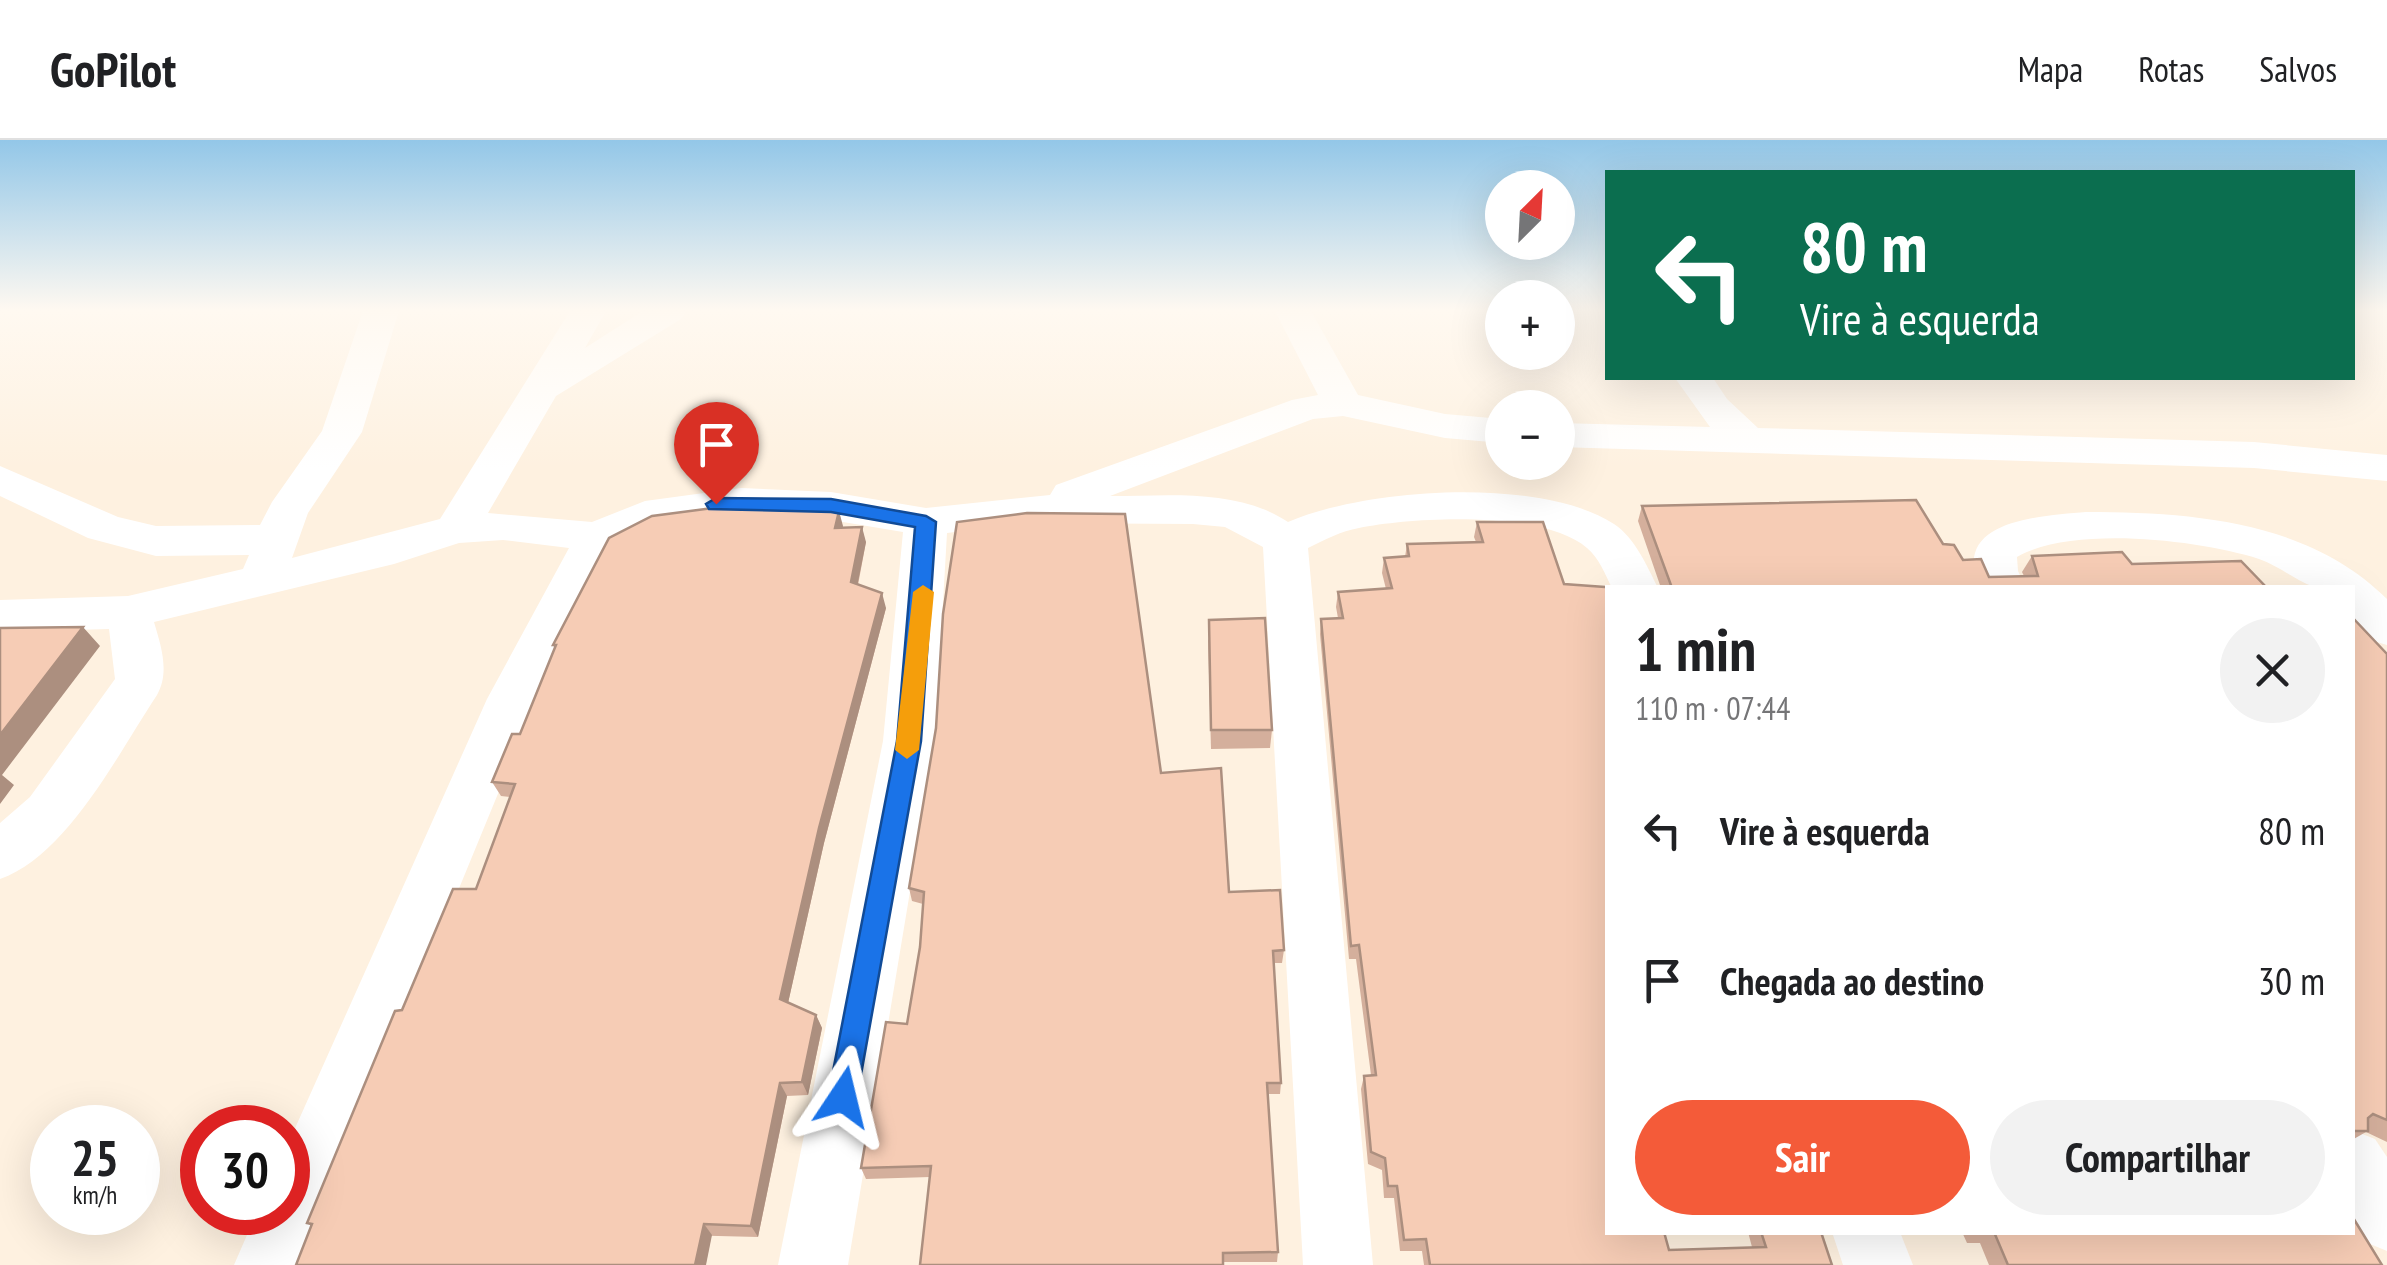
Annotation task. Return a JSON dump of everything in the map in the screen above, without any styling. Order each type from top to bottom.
[{"type":"street","points":[[0,616],[128,612],[269,559],[287,512],[342,432],[364,364]]},
{"type":"street","points":[[456,529],[556,364]]},
{"type":"street","points":[[538,394],[586,364]]},
{"type":"street","points":[[1321,364],[1343,404]]},
{"type":"street","points":[[1695,380],[1713,407],[1748,441]]},
{"type":"street","points":[[1028,508],[1103,485],[1306,408],[1343,404],[1445,426],[1485,430]]},
{"type":"street","points":[[1575,436],[2254,455],[2387,468]]},
{"type":"street","points":[[0,479],[104,528],[156,542],[269,559],[394,548],[456,529],[503,526],[597,537],[645,516],[690,506],[742,502],[831,506],[926,522],[1028,508],[1116,506],[1230,513],[1259,523],[1286,542]]},
{"type":"street","points":[[1286,542],[1328,521],[1362,513],[1444,508],[1538,514],[1590,529],[1601,537],[1633,585]]},
{"type":"street","points":[[813,1265],[909,741],[926,522]]},
{"type":"street","points":[[2002,585],[1995,571],[1996,550],[2010,537],[2049,528],[2146,528],[2228,537],[2268,547],[2324,570],[2344,585]]},
{"type":"street","points":[[269,1265],[512,699],[597,537]]},
{"type":"street","points":[[1286,542],[1338,1265]]},
{"type":"street","points":[[2355,595],[2387,628]]},
{"type":"street","points":[[0,856],[50,812],[140,682],[138,648],[128,612]]},
{"type":"street","points":[[2355,1167],[2387,1217]]},
{"type":"street","points":[[1867,1235],[1878,1265]]},
{"type":"building","points":[[1916,500],[1943,544],[1954,545],[1963,560],[1981,559],[1989,577],[2038,576],[2032,556],[2122,552],[2132,564],[2241,561],[2264,585],[1671,585],[1642,506]]},
{"type":"building","points":[[765,506],[839,511],[835,528],[862,527],[851,582],[882,593],[819,828],[780,999],[816,1015],[802,1082],[780,1083],[751,1226],[704,1224],[695,1265],[296,1265],[310,1235],[310,1216],[395,1011],[402,1010],[453,889],[476,889],[515,784],[492,782],[512,734],[520,734],[553,645],[609,538],[652,516]]},
{"type":"building","points":[[1027,513],[1125,514],[1161,773],[1221,768],[1229,892],[1280,890],[1284,950],[1273,951],[1281,1083],[1267,1083],[1278,1252],[1223,1253],[1223,1265],[920,1265],[931,1166],[861,1168],[886,1022],[907,1024],[920,947],[924,892],[909,888],[936,728],[943,614],[957,522]]},
{"type":"building","points":[[1477,522],[1543,522],[1564,584],[1605,587],[1605,1235],[1665,1235],[1669,1250],[1766,1247],[1762,1235],[1822,1235],[1832,1265],[1430,1265],[1426,1239],[1404,1240],[1397,1186],[1388,1186],[1385,1158],[1371,1152],[1364,1076],[1376,1075],[1359,945],[1351,946],[1321,619],[1343,618],[1338,592],[1392,588],[1384,558],[1409,556],[1407,544],[1483,542]]},
{"type":"building","points":[[1265,618],[1272,730],[1211,730],[1209,620]]},
{"type":"building","points":[[2355,620],[2387,654],[2387,1120],[2373,1114],[2368,1118],[2368,1131],[2355,1131]]},
{"type":"building","points":[[83,627],[0,735],[0,628]]},
{"type":"building","points":[[2355,1221],[2382,1265],[2008,1265],[1995,1235],[2355,1235]]},
{"type":"slow traffic","points":[[907,750],[923,592]]},
{"type":"route","points":[[716,504],[831,506],[926,522],[924,589],[909,741],[843,1097]]}]
